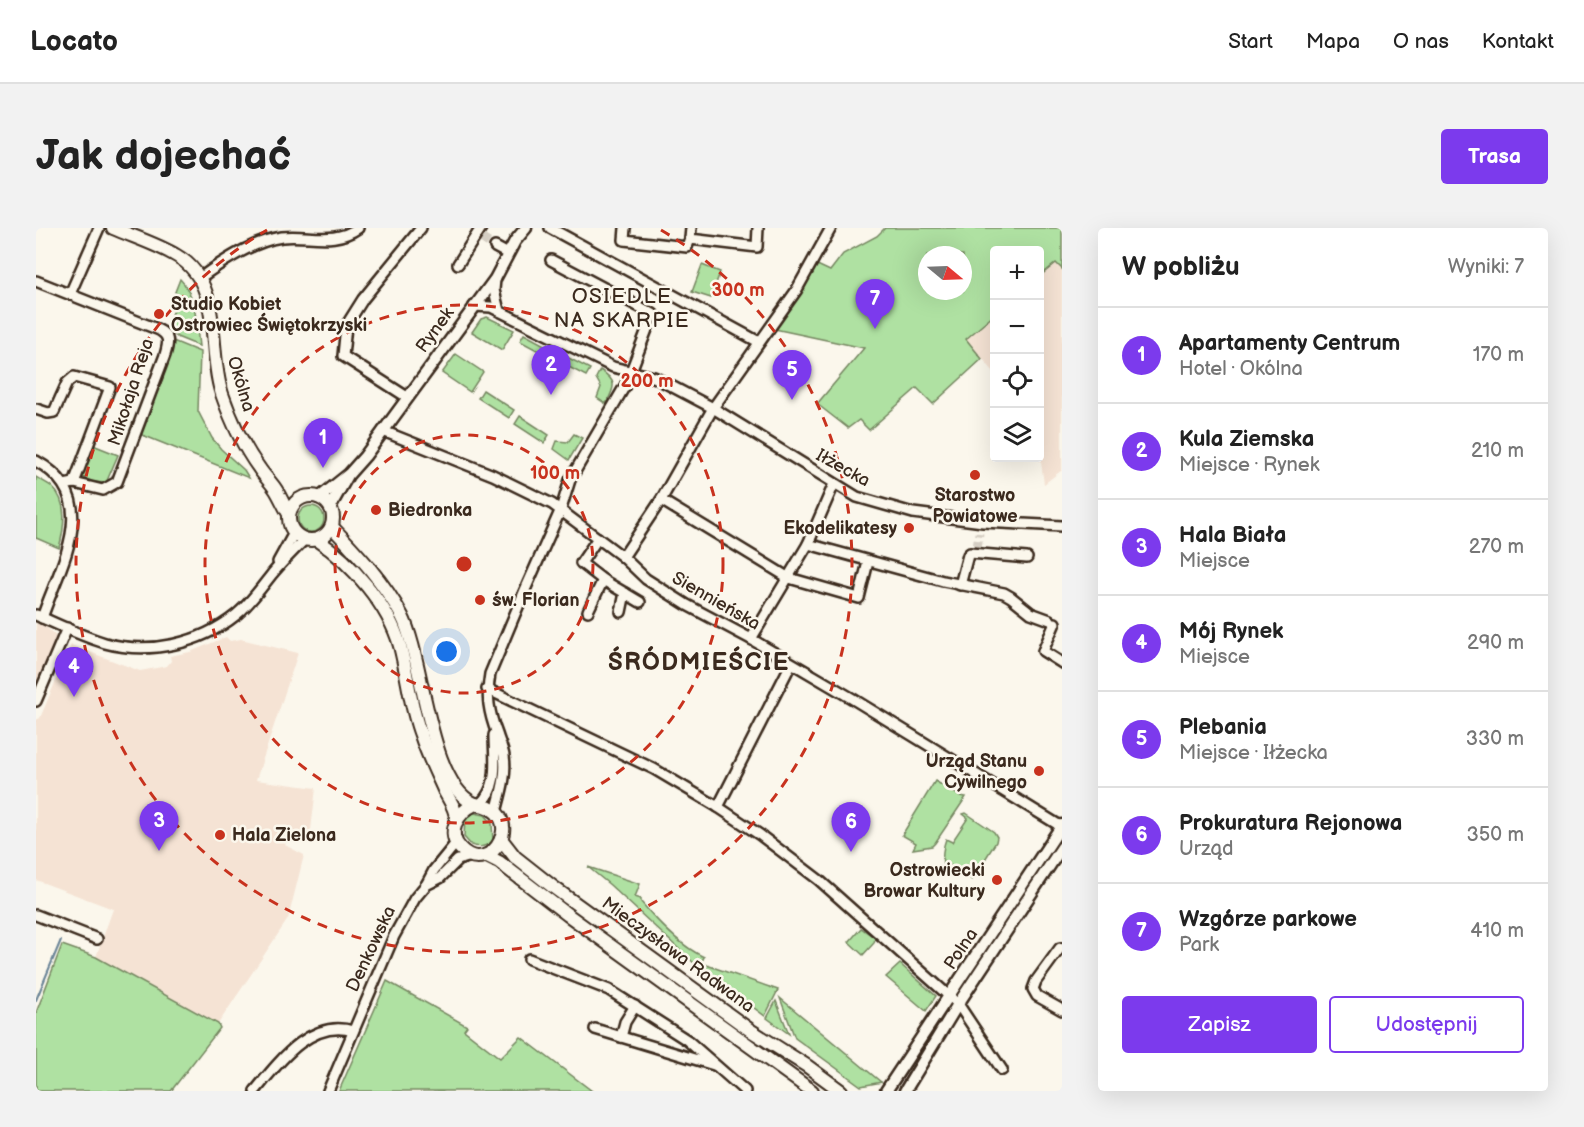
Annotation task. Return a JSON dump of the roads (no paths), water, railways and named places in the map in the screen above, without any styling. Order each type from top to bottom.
[{"type":"main road","points":[[113,228],[178,256],[193,268],[200,278]]},
{"type":"main road","name":"Okólna","points":[[200,278],[208,303],[214,362],[222,394],[244,444],[276,490],[289,514]]},
{"type":"main road","points":[[276,490],[295,498],[311,496],[319,498],[330,507],[332,526],[326,535],[317,540]]},
{"type":"main road","points":[[303,498],[296,502],[289,514],[289,521],[299,536],[317,540],[360,578],[374,595],[391,623],[399,643],[420,733],[433,767],[454,808],[456,843],[471,855],[487,855],[501,840],[503,824],[496,812],[487,806],[464,798],[454,786],[438,752],[424,707],[416,659],[402,617],[378,578],[332,526]]},
{"type":"main road","points":[[456,819],[463,811],[477,804]]},
{"type":"main road","name":"Mieczysława Radwana","points":[[501,840],[515,857],[554,887],[750,1030],[807,1066],[841,1091]]},
{"type":"main road","name":"Mieczysława Radwana","points":[[487,855],[500,862],[568,915],[812,1091]]},
{"type":"street","points":[[70,294],[99,228]]},
{"type":"street","points":[[200,278],[261,242],[293,236],[337,237],[349,234],[358,228]]},
{"type":"street","points":[[319,498],[349,474],[365,456],[406,397],[343,356],[346,326],[363,299],[421,228]]},
{"type":"street","name":"Rynek","points":[[406,397],[495,279],[515,241],[526,228]]},
{"type":"street","points":[[550,228],[759,342]]},
{"type":"street","points":[[625,228],[624,240],[687,247],[691,228]]},
{"type":"street","points":[[690,239],[757,247],[758,228]]},
{"type":"street","points":[[820,228],[824,240]]},
{"type":"street","points":[[824,240],[826,228]]},
{"type":"street","points":[[623,557],[662,500],[712,408],[796,291],[831,228]]},
{"type":"street","points":[[458,264],[480,234]]},
{"type":"street","points":[[495,247],[508,254]]},
{"type":"street","points":[[496,812],[505,768],[504,753],[488,707],[487,689],[490,674],[561,509],[570,480],[615,406],[631,372],[653,314],[551,260]]},
{"type":"street","points":[[495,279],[494,290],[499,311]]},
{"type":"street","name":"Mikołaja Reja","points":[[36,281],[157,329],[166,334],[168,338],[165,355],[117,482],[103,490],[69,484],[36,461]]},
{"type":"street","name":"Rynek","points":[[474,306],[491,307],[613,367],[631,372]]},
{"type":"street","name":"Iłżecka","points":[[631,372],[654,377],[712,408],[857,497],[913,513],[982,522],[1062,526]]},
{"type":"street","name":"Mikołaja Reja","points":[[36,409],[48,413],[54,412],[67,383],[74,377],[110,387],[69,484],[74,520],[70,541],[39,616]]},
{"type":"street","name":"Siennieńska","points":[[383,431],[493,475],[561,509],[623,557],[646,579],[687,605],[751,639],[1062,826]]},
{"type":"street","points":[[330,507],[349,474]]},
{"type":"street","points":[[751,639],[808,544],[834,484]]},
{"type":"street","points":[[662,500],[789,578],[859,598],[868,562]]},
{"type":"street","points":[[979,533],[982,522]]},
{"type":"street","points":[[39,616],[105,643],[138,648],[187,641],[209,632],[236,615],[273,573],[299,536]]},
{"type":"street","points":[[598,538],[580,563],[640,602]]},
{"type":"street","points":[[808,544],[868,562],[960,585],[1004,593],[1031,613],[1052,622],[1043,651],[1062,663]]},
{"type":"street","points":[[960,585],[968,555],[973,552],[1027,558]]},
{"type":"street","points":[[588,611],[603,580]]},
{"type":"street","points":[[621,612],[625,593]]},
{"type":"street","points":[[36,701],[67,628]]},
{"type":"street","points":[[718,807],[791,664]]},
{"type":"street","points":[[487,689],[654,769],[760,835],[812,874],[958,1004],[1002,1071]]},
{"type":"street","points":[[477,804],[489,795],[492,787],[495,770],[494,726]]},
{"type":"street","name":"Polna","points":[[886,1091],[1062,826]]},
{"type":"street","name":"Denkowska","points":[[328,1091],[394,936],[415,898],[456,843]]},
{"type":"street","name":"Polna","points":[[905,1091],[958,1004],[1062,847]]},
{"type":"street","name":"Denkowska","points":[[426,885],[440,878],[458,860],[471,855]]},
{"type":"street","points":[[36,915],[97,939]]},
{"type":"street","points":[[1062,948],[1036,981],[1033,990],[1037,996],[1062,1010]]},
{"type":"street","points":[[528,958],[609,990],[687,1040],[719,1067],[733,1086],[745,1091]]},
{"type":"street","points":[[621,1037],[635,1006]]},
{"type":"street","points":[[255,1091],[288,1054],[315,1033],[337,1029],[353,1030]]},
{"type":"street","points":[[595,1029],[719,1067]]},
{"type":"waterway","points":[[36,1000],[61,940]]},
{"type":"tunnel","points":[[481,238],[495,247]]},
{"type":"tunnel","points":[[977,549],[979,533]]},
{"type":"place","name":"Studio Kobiet Ostrowiec Świętokrzyski","points":[[159,314]]},
{"type":"place","name":"Wzgórze parkowe","points":[[875,329]]},
{"type":"place","name":"Kula Ziemska","points":[[551,395]]},
{"type":"place","name":"Plebania","points":[[792,400]]},
{"type":"place","name":"Apartamenty Centrum","points":[[323,468]]},
{"type":"place","name":"Starostwo Powiatowe","points":[[975,475]]},
{"type":"place","name":"Biedronka","points":[[376,510]]},
{"type":"place","name":"Ekodelikatesy","points":[[909,528]]},
{"type":"place","name":"św. Florian","points":[[480,600]]},
{"type":"place","name":"Mój Rynek","points":[[74,697]]},
{"type":"place","name":"Urząd Stanu Cywilnego","points":[[1039,771]]},
{"type":"place","name":"Hala Zielona","points":[[220,835]]},
{"type":"place","name":"Hala Biała","points":[[159,851]]},
{"type":"place","name":"Prokuratura Rejonowa","points":[[851,852]]},
{"type":"place","name":"Ostrowiecki Browar Kultury","points":[[997,880]]},
{"type":"district","name":"OSIEDLE NA SKARPIE","points":[[622,308]]},
{"type":"district","name":"ŚRÓDMIEŚCIE","points":[[699,662]]}]
